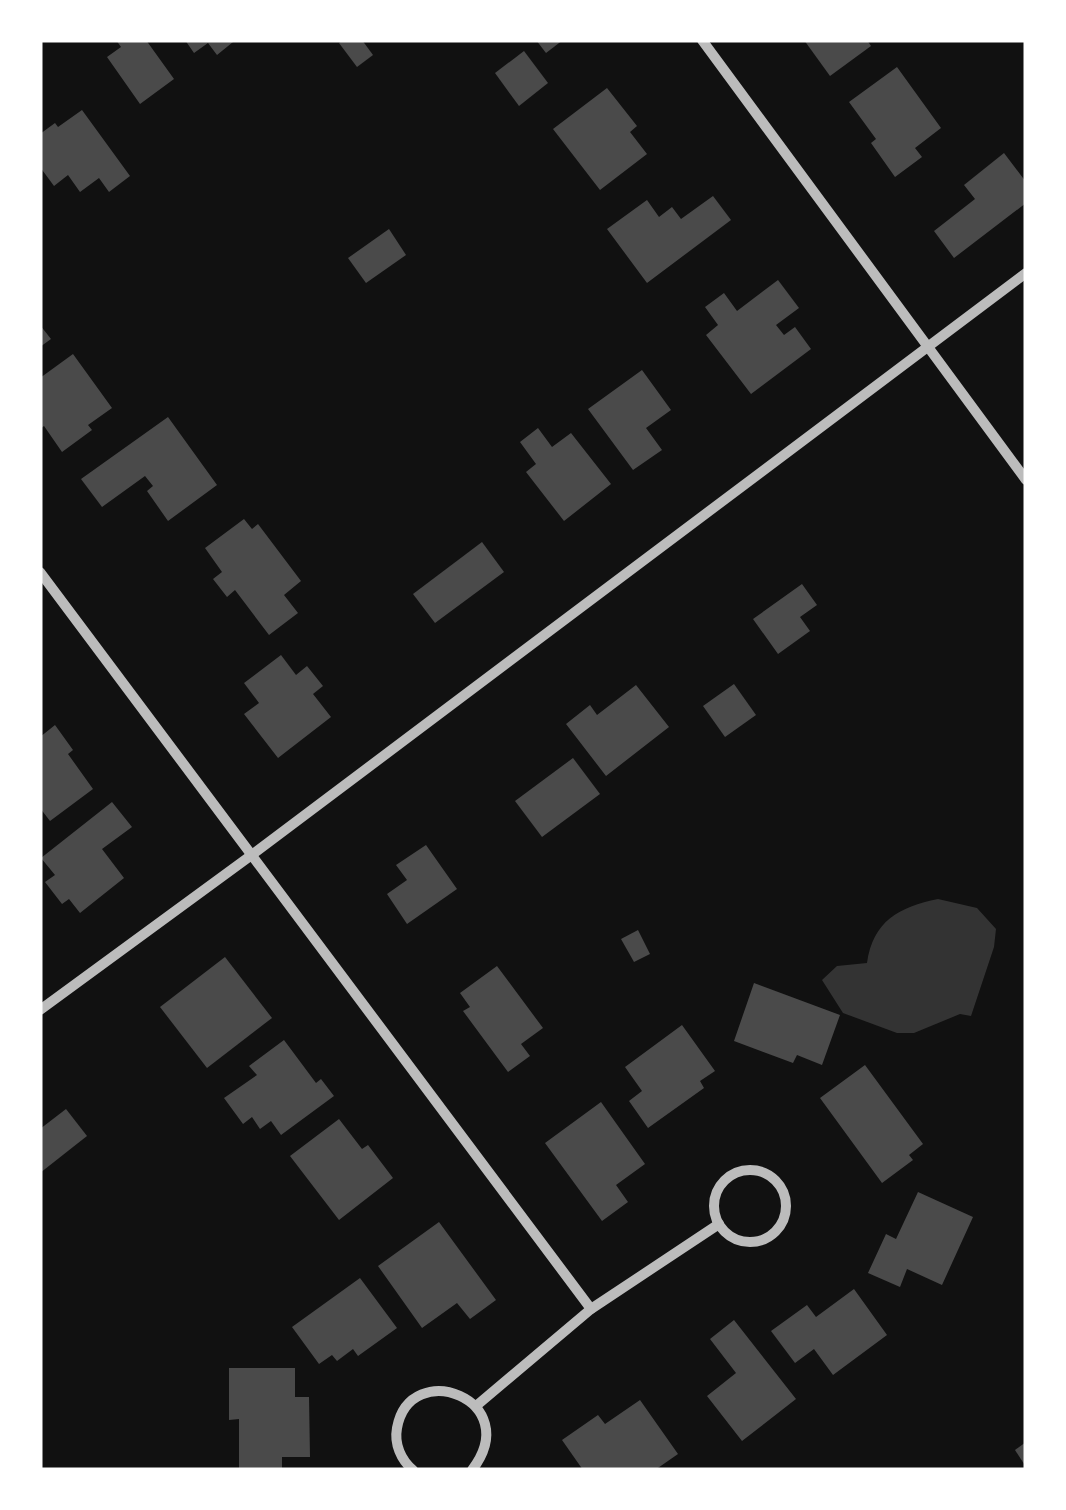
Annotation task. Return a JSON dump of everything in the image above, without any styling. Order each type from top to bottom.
[{"type":"street","points":[[702,40],[1026,480]]},
{"type":"street","points":[[40,1010],[1026,273]]},
{"type":"street","points":[[40,572],[592,1309]]},
{"type":"street","points":[[746,1170],[760,1172],[782,1188],[785,1216],[779,1229],[768,1238],[741,1241],[728,1235],[719,1224],[714,1211],[715,1197],[732,1175],[746,1170]]},
{"type":"street","points":[[476,1406],[592,1309],[719,1224]]},
{"type":"street","points":[[413,1470],[398,1450],[396,1432],[401,1415],[412,1401],[427,1392],[445,1390],[462,1395],[476,1406],[485,1422],[487,1440],[472,1470]]},
{"type":"shaded area","points":[[938,899],[977,908],[996,929],[994,947],[971,1016],[960,1014],[914,1033],[897,1033],[843,1013],[822,980],[837,966],[867,963],[875,936],[890,918],[911,906]]},
{"type":"building","points":[[116,40],[146,40],[174,79],[140,104],[107,57],[121,47]]},
{"type":"building","points":[[185,40],[233,42],[217,55],[208,43],[194,53]]},
{"type":"building","points":[[362,40],[373,55],[357,67],[339,43]]},
{"type":"building","points":[[536,40],[563,40],[546,53]]},
{"type":"building","points":[[804,40],[867,40],[871,46],[830,76]]},
{"type":"building","points":[[524,51],[548,83],[519,106],[495,73]]},
{"type":"building","points":[[897,67],[941,128],[915,148],[922,157],[895,177],[871,143],[876,139],[849,102]]},
{"type":"building","points":[[607,88],[637,126],[630,132],[647,154],[600,190],[553,129]]},
{"type":"building","points":[[82,110],[130,176],[109,192],[99,178],[80,192],[68,175],[54,186],[40,167],[40,134]]},
{"type":"building","points":[[1004,153],[1026,182],[1026,203],[954,258],[934,231],[975,199],[964,185]]},
{"type":"building","points":[[713,196],[731,220],[647,283],[607,229],[647,200],[659,217],[672,207],[681,219]]},
{"type":"building","points":[[389,229],[406,255],[366,283],[348,258]]},
{"type":"building","points":[[778,280],[799,308],[776,325],[784,335],[795,327],[811,349],[751,394],[706,335],[718,325],[705,307],[724,293],[737,311]]},
{"type":"building","points":[[40,325],[51,339],[40,347]]},
{"type":"building","points":[[73,354],[112,408],[88,425],[92,430],[62,452],[44,426],[40,429],[40,378]]},
{"type":"building","points":[[642,370],[671,410],[646,428],[662,450],[633,470],[588,409]]},
{"type":"building","points":[[168,417],[217,485],[168,521],[147,491],[153,486],[145,476],[102,507],[81,479]]},
{"type":"building","points":[[538,428],[552,447],[571,433],[611,484],[564,521],[526,472],[536,464],[520,442]]},
{"type":"building","points":[[244,519],[252,529],[258,524],[301,581],[284,595],[298,613],[269,635],[235,590],[227,597],[213,579],[222,572],[205,548]]},
{"type":"building","points":[[482,542],[504,572],[435,623],[413,594]]},
{"type":"building","points":[[802,584],[817,605],[800,617],[810,631],[778,654],[753,619]]},
{"type":"building","points":[[281,655],[296,675],[307,666],[323,686],[313,694],[331,717],[278,758],[244,714],[259,703],[244,683]]},
{"type":"building","points":[[734,684],[756,715],[725,737],[703,706]]},
{"type":"building","points":[[636,685],[669,727],[606,776],[566,724],[590,705],[597,715]]},
{"type":"building","points":[[55,725],[73,750],[68,754],[93,789],[50,821],[40,808],[40,737]]},
{"type":"building","points":[[573,758],[600,794],[542,837],[515,801]]},
{"type":"building","points":[[112,802],[132,827],[102,849],[124,878],[80,913],[69,899],[62,904],[45,882],[55,875],[41,858]]},
{"type":"building","points":[[426,845],[457,889],[407,924],[387,894],[407,880],[396,865]]},
{"type":"building","points":[[638,930],[650,954],[634,962],[621,939]]},
{"type":"building","points":[[225,957],[272,1018],[207,1068],[160,1007]]},
{"type":"building","points":[[497,966],[543,1028],[521,1044],[530,1056],[508,1072],[463,1011],[470,1007],[460,993]]},
{"type":"building","points":[[754,983],[840,1015],[822,1065],[797,1055],[793,1063],[734,1041]]},
{"type":"building","points":[[682,1025],[715,1071],[700,1081],[704,1088],[648,1128],[629,1101],[642,1091],[625,1067]]},
{"type":"building","points":[[284,1040],[316,1083],[321,1079],[334,1096],[281,1135],[271,1121],[260,1129],[252,1117],[243,1124],[224,1098],[257,1075],[249,1066]]},
{"type":"building","points":[[865,1065],[923,1144],[909,1155],[913,1160],[882,1183],[820,1098]]},
{"type":"building","points":[[601,1102],[645,1164],[616,1185],[628,1202],[602,1221],[545,1143]]},
{"type":"building","points":[[66,1109],[87,1136],[40,1173],[40,1129]]},
{"type":"building","points":[[339,1119],[362,1149],[368,1145],[393,1178],[339,1220],[290,1156]]},
{"type":"building","points":[[918,1192],[973,1217],[942,1285],[907,1269],[900,1287],[868,1273],[886,1234],[896,1239]]},
{"type":"building","points":[[439,1222],[496,1300],[470,1319],[457,1303],[422,1328],[378,1266]]},
{"type":"building","points":[[360,1278],[397,1328],[358,1356],[353,1349],[337,1361],[332,1355],[319,1364],[292,1327]]},
{"type":"building","points":[[854,1289],[887,1335],[833,1375],[814,1349],[795,1363],[771,1331],[807,1305],[816,1317]]},
{"type":"building","points":[[734,1320],[796,1399],[742,1441],[707,1396],[736,1373],[710,1339]]},
{"type":"building","points":[[229,1368],[295,1368],[295,1397],[309,1397],[310,1457],[282,1457],[282,1470],[239,1470],[239,1419],[229,1420]]},
{"type":"building","points":[[640,1400],[678,1454],[655,1470],[583,1470],[562,1440],[598,1415],[605,1424]]},
{"type":"building","points":[[1026,1442],[1026,1467],[1015,1450]]}]
